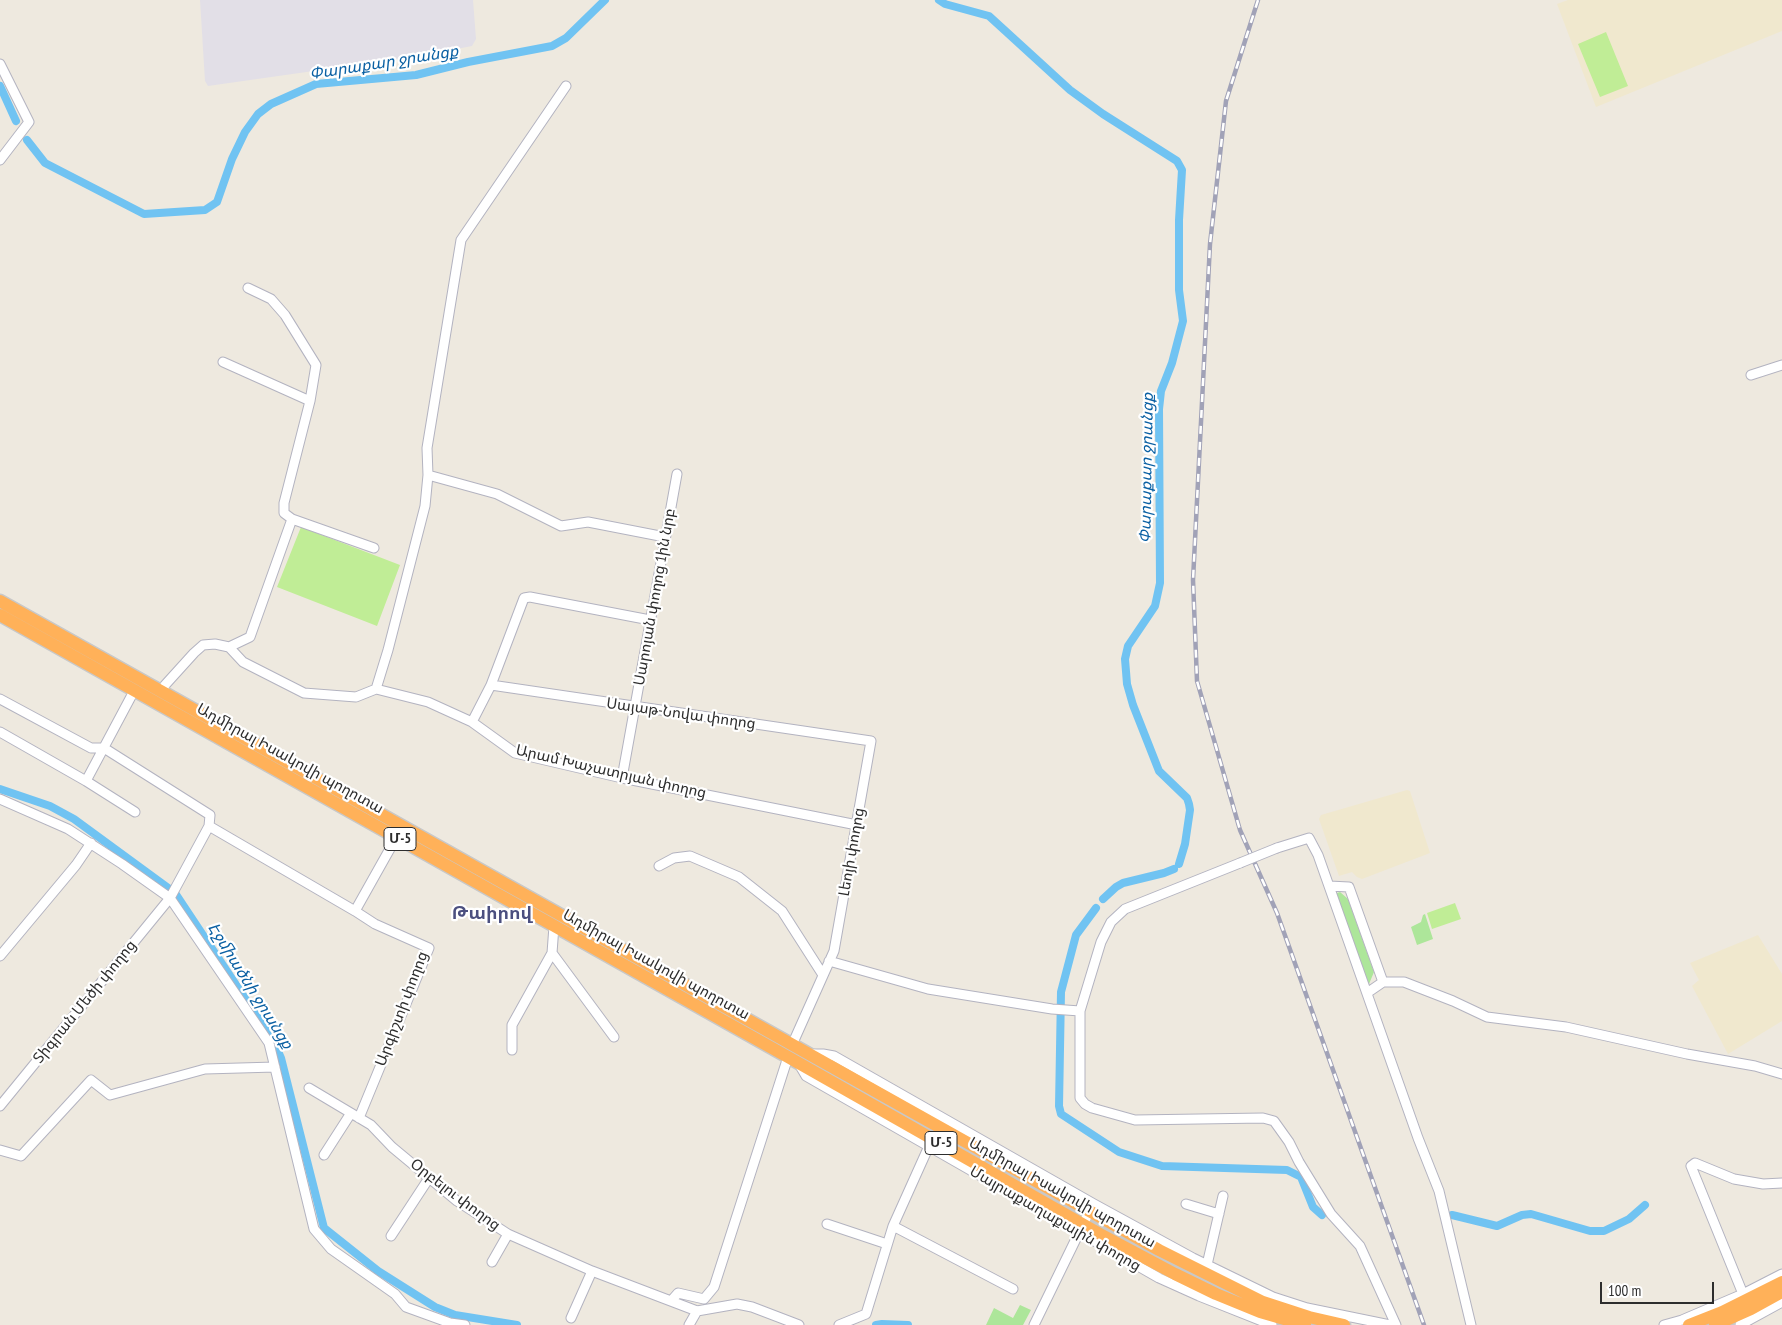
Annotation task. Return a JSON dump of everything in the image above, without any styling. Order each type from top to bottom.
[{"type":"highway","name":"Ադմիրալ Իսակովի պողոտա","points":[[0,601],[797,1055],[1081,1228],[1216,1294],[1260,1312],[1305,1325]]},
{"type":"highway","name":"Ադմիրալ Իսակովի պողոտա","points":[[0,616],[554,926],[1092,1208],[1263,1302],[1309,1317],[1344,1325]]},
{"type":"highway","points":[[1689,1325],[1722,1312],[1782,1282]]},
{"type":"highway","points":[[1724,1323],[1782,1292]]},
{"type":"street","points":[[0,64],[29,122],[0,160]]},
{"type":"street","points":[[162,692],[175,674],[203,645],[215,644],[229,647],[243,662],[304,692],[356,697],[376,689],[426,506],[427,448],[461,240],[566,86]]},
{"type":"street","points":[[248,288],[271,299],[285,315],[316,364],[310,401],[284,504],[284,513],[292,519],[374,548]]},
{"type":"street","points":[[223,362],[310,401]]},
{"type":"street","points":[[1751,375],[1782,365]]},
{"type":"street","points":[[428,474],[497,494],[561,526],[588,522],[665,537]]},
{"type":"street","name":"Սարոյան փողոց 1ին նրբ","points":[[622,778],[677,474]]},
{"type":"street","points":[[229,647],[250,637],[292,519]]},
{"type":"street","points":[[472,722],[491,685],[522,600],[530,597],[650,620]]},
{"type":"street","name":"Սայաթ-Նովա փողոց","points":[[491,685],[871,741]]},
{"type":"street","name":"Արամ Խաչատրյան փողոց","points":[[376,689],[428,702],[472,722],[515,753],[622,778],[857,826]]},
{"type":"street","points":[[86,781],[134,690]]},
{"type":"street","points":[[0,699],[91,748],[104,748],[210,815],[209,826],[355,911],[396,838]]},
{"type":"street","points":[[0,732],[86,781],[135,812]]},
{"type":"street","name":"Լեոյի փողոց","points":[[797,1055],[823,976],[834,951],[871,741]]},
{"type":"street","points":[[2,803],[68,829],[170,898],[268,1043],[314,1229],[331,1249],[395,1294],[406,1307],[450,1323],[465,1325]]},
{"type":"street","name":"Տիգրան Մեծի փողոց","points":[[0,1106],[170,898],[209,826]]},
{"type":"street","points":[[1396,1325],[1360,1246],[1331,1214],[1289,1142],[1274,1121],[1263,1118],[1135,1120],[1092,1108],[1080,1098],[1080,1011],[1101,942],[1111,922],[1125,909],[1277,848],[1309,838],[1318,855],[1418,1138],[1439,1191],[1471,1325]]},
{"type":"street","points":[[0,956],[76,865],[90,844]]},
{"type":"street","points":[[659,866],[674,858],[690,856],[739,877],[782,911],[823,976]]},
{"type":"street","points":[[1329,886],[1349,887],[1383,982]]},
{"type":"street","name":"Արգիշտի փողոց","points":[[355,911],[375,924],[429,948],[355,1116]]},
{"type":"street","points":[[512,1050],[512,1025],[552,953],[554,926]]},
{"type":"street","points":[[552,953],[614,1037]]},
{"type":"street","points":[[829,962],[928,989],[1048,1008],[1080,1011]]},
{"type":"street","points":[[1367,992],[1383,982],[1404,982],[1453,1001],[1487,1017],[1566,1027],[1687,1054],[1755,1066],[1782,1074]]},
{"type":"street","points":[[672,1301],[678,1293],[704,1298],[714,1288],[797,1055]]},
{"type":"street","name":"Մայրաքաղաքային փողոց","points":[[797,1055],[806,1076],[929,1146],[1081,1228],[1160,1278],[1199,1296],[1272,1325]]},
{"type":"street","points":[[0,1150],[21,1156],[90,1080],[110,1095],[205,1069],[275,1066]]},
{"type":"street","name":"Օրբելու փողոց","points":[[309,1088],[371,1125],[392,1147],[457,1201],[508,1234],[592,1271],[697,1311]]},
{"type":"street","points":[[324,1155],[355,1116]]},
{"type":"street","points":[[839,1325],[866,1314],[893,1226],[929,1146]]},
{"type":"street","points":[[1743,1294],[1691,1166],[1695,1163],[1734,1179],[1764,1184],[1782,1183]]},
{"type":"street","points":[[390,1236],[429,1178]]},
{"type":"street","points":[[1223,1196],[1206,1269],[1272,1297],[1307,1308],[1390,1325]]},
{"type":"street","points":[[1186,1204],[1219,1214]]},
{"type":"street","points":[[1034,1325],[1092,1208]]},
{"type":"street","points":[[827,1224],[887,1244]]},
{"type":"street","points":[[893,1226],[1014,1289]]},
{"type":"street","points":[[492,1262],[508,1234]]},
{"type":"street","points":[[571,1318],[592,1271]]},
{"type":"street","points":[[1664,1325],[1682,1320],[1743,1294],[1782,1274]]},
{"type":"street","points":[[1740,1325],[1782,1302]]},
{"type":"street","points":[[689,1325],[697,1311],[737,1304],[752,1307],[799,1325]]},
{"type":"shaded area","points":[[200,0],[473,0],[476,39],[472,46],[426,55],[208,86],[205,81]]},
{"type":"shaded area","points":[[1568,0],[1782,0],[1782,31],[1596,107],[1557,4]]},
{"type":"shaded area","points":[[1407,790],[1410,791],[1430,853],[1362,879],[1352,872],[1339,876],[1319,819],[1321,815]]},
{"type":"shaded area","points":[[1758,935],[1782,974],[1782,1021],[1728,1054],[1692,986],[1699,980],[1690,963]]},
{"type":"green space","points":[[1606,32],[1628,86],[1600,97],[1578,44]]},
{"type":"green space","points":[[301,527],[400,565],[377,626],[277,587]]},
{"type":"green space","points":[[1340,892],[1348,899],[1374,972],[1369,984],[1366,982],[1335,899],[1337,893]]},
{"type":"green space","points":[[1455,903],[1461,919],[1432,929],[1427,913]]},
{"type":"green space","points":[[1425,914],[1433,939],[1417,945],[1411,927],[1421,922]]},
{"type":"green space","points":[[1020,1305],[1031,1310],[1023,1325],[986,1325],[994,1308],[1013,1318]]},
{"type":"waterway","name":"Փարաքար ջրանցք","points":[[27,140],[45,163],[144,214],[205,210],[217,202],[232,159],[245,132],[258,114],[271,104],[316,84],[416,75],[468,62],[552,46],[566,38],[605,0]]},
{"type":"waterway","name":"Փարաքար ջրանցք","points":[[939,0],[945,4],[989,16],[1070,90],[1103,114],[1177,161],[1182,170],[1179,220],[1179,290],[1183,321],[1172,363],[1161,391],[1159,409],[1160,583],[1155,606],[1128,646],[1125,659],[1127,684],[1133,705],[1159,771],[1187,798],[1189,804],[1190,810],[1185,844],[1179,864]]},
{"type":"waterway","name":"Փարաքար ջրանցք","points":[[0,86],[16,121]]},
{"type":"waterway","name":"Էջմիածնի ջրանցք","points":[[0,789],[50,806],[74,819],[175,893],[274,1042],[281,1058],[324,1228],[378,1271],[435,1307],[455,1315],[517,1325]]},
{"type":"waterway","name":"Փարաքար ջրանցք","points":[[1103,899],[1123,883],[1174,869]]},
{"type":"waterway","name":"Փարաքար ջրանցք","points":[[1096,908],[1076,935],[1061,992],[1059,1106],[1061,1114],[1119,1152],[1162,1166],[1287,1170],[1301,1177],[1313,1207],[1322,1215]]},
{"type":"waterway","name":"Փարաքար ջրանցք","points":[[1452,1215],[1497,1226],[1522,1215],[1531,1214],[1590,1231],[1604,1231],[1629,1219],[1645,1205]]},
{"type":"waterway","name":"Էջմիածնի ջրանցք","points":[[876,1325],[908,1325]]},
{"type":"railway","points":[[1258,0],[1226,101],[1210,244],[1193,580],[1197,681],[1240,830],[1277,913],[1424,1325]]},
{"type":"district","name":"Թաիրով","points":[[492,914]]}]
